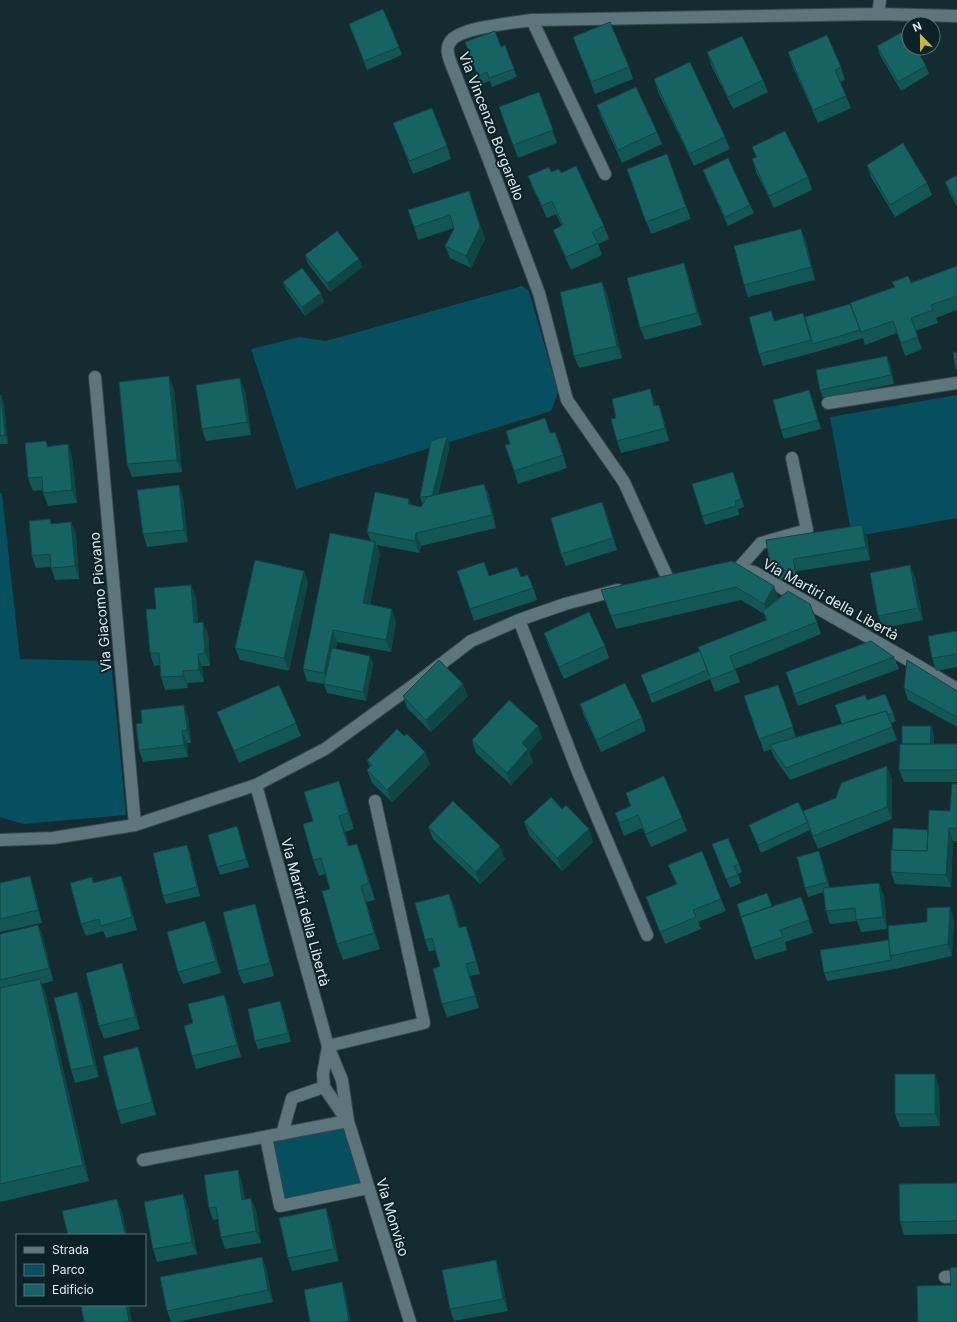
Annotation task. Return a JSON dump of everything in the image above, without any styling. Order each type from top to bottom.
[{"type":"street","points":[[878,14],[880,0]]},
{"type":"street","name":"Via Vincenzo Borgarello","points":[[653,581],[671,577],[624,482],[567,400],[539,293],[447,52],[450,42],[459,34],[477,28],[532,20],[878,14],[957,16]]},
{"type":"street","points":[[532,20],[605,174]]},
{"type":"street","name":"Via Giacomo Piovano","points":[[95,377],[135,825]]},
{"type":"street","points":[[828,403],[957,383]]},
{"type":"street","points":[[739,568],[761,544],[807,530],[792,458]]},
{"type":"street","name":"Via Martiri della Libertà","points":[[719,570],[739,568],[754,572],[957,689]]},
{"type":"street","points":[[0,840],[53,838],[135,825],[256,785],[325,749],[415,684],[471,641],[519,620],[565,604],[631,587]]},
{"type":"street","points":[[519,620],[578,772],[647,935]]},
{"type":"street","name":"Via Martiri della Libertà","points":[[256,785],[328,1046],[342,1080],[348,1121]]},
{"type":"street","points":[[143,1160],[348,1121],[324,1087],[323,1074],[328,1046],[424,1022],[375,801]]},
{"type":"street","points":[[282,1134],[292,1098],[324,1087]]},
{"type":"street","name":"Via Monviso","points":[[348,1121],[410,1322]]},
{"type":"street","points":[[266,1137],[280,1206],[368,1188]]},
{"type":"green space","points":[[522,286],[529,291],[558,392],[551,411],[296,489],[251,349],[299,337],[326,341]]},
{"type":"green space","points":[[957,395],[957,518],[852,537],[830,417]]},
{"type":"green space","points":[[0,493],[2,493],[20,659],[111,661],[126,815],[23,824],[0,817]]},
{"type":"green space","points":[[348,1121],[368,1188],[280,1206],[266,1137]]},
{"type":"building","points":[[383,9],[399,47],[364,61],[349,24]]},
{"type":"building","points":[[610,22],[629,67],[591,82],[573,37]]},
{"type":"building","points":[[495,31],[501,47],[505,45],[514,69],[489,78],[487,72],[478,76],[465,42]]},
{"type":"building","points":[[901,33],[901,56],[920,56],[926,66],[898,82],[877,46]]},
{"type":"building","points":[[827,35],[841,67],[835,70],[846,96],[813,110],[788,52]]},
{"type":"building","points":[[742,36],[763,80],[728,97],[707,52]]},
{"type":"building","points":[[690,62],[725,137],[689,154],[654,79]]},
{"type":"building","points":[[636,87],[657,132],[618,150],[597,105]]},
{"type":"building","points":[[539,92],[553,130],[513,145],[499,107]]},
{"type":"building","points":[[432,108],[447,146],[409,161],[393,123]]},
{"type":"building","points":[[785,131],[808,177],[769,196],[752,159],[757,157],[752,147]]},
{"type":"building","points":[[903,143],[927,183],[890,205],[867,165]]},
{"type":"building","points":[[667,154],[686,207],[646,222],[627,169]]},
{"type":"building","points":[[728,158],[750,205],[725,217],[703,170]]},
{"type":"building","points":[[576,166],[604,226],[592,232],[598,243],[566,257],[553,230],[563,225],[552,201],[542,206],[528,176],[549,167],[551,172],[559,169],[561,173]]},
{"type":"building","points":[[957,175],[957,203],[945,182]]},
{"type":"building","points":[[469,191],[480,227],[466,256],[445,246],[454,229],[450,215],[414,227],[408,210]]},
{"type":"building","points":[[801,229],[811,267],[744,285],[734,246]]},
{"type":"building","points":[[337,231],[359,259],[327,283],[305,255]]},
{"type":"building","points":[[684,263],[697,313],[640,328],[627,278]]},
{"type":"building","points":[[957,266],[957,296],[931,305],[933,310],[911,318],[918,337],[901,343],[893,321],[861,332],[850,303],[895,287],[892,282],[908,276],[911,283]]},
{"type":"building","points":[[302,268],[321,293],[302,307],[283,282]]},
{"type":"building","points":[[602,282],[617,346],[574,356],[560,292]]},
{"type":"building","points":[[850,304],[860,330],[813,344],[805,317]]},
{"type":"building","points":[[771,311],[774,321],[803,313],[811,340],[759,354],[749,317]]},
{"type":"building","points":[[957,352],[957,369],[956,370],[953,353]]},
{"type":"building","points":[[887,356],[891,375],[820,390],[816,370]]},
{"type":"building","points":[[169,376],[177,460],[127,464],[119,382]]},
{"type":"building","points":[[240,378],[247,422],[202,429],[196,385]]},
{"type":"building","points":[[650,389],[654,406],[659,405],[665,428],[617,441],[611,419],[616,418],[612,399]]},
{"type":"building","points":[[809,390],[818,420],[781,430],[773,400]]},
{"type":"building","points":[[1,395],[5,435],[0,436],[0,396]]},
{"type":"building","points":[[545,418],[550,433],[555,432],[563,455],[514,471],[505,445],[510,444],[506,431]]},
{"type":"building","points":[[447,436],[432,496],[420,497],[431,441]]},
{"type":"building","points":[[46,441],[47,447],[68,444],[72,490],[43,493],[42,477],[28,478],[25,443]]},
{"type":"building","points":[[733,472],[741,499],[735,501],[736,506],[702,516],[692,484]]},
{"type":"building","points":[[484,484],[492,515],[416,533],[415,541],[367,532],[375,492],[409,499],[408,504],[421,507],[427,497]]},
{"type":"building","points":[[179,485],[184,530],[143,534],[137,490]]},
{"type":"building","points":[[602,502],[613,538],[561,554],[551,518]]},
{"type":"building","points":[[50,519],[51,524],[71,522],[75,566],[51,568],[50,554],[32,556],[29,521]]},
{"type":"building","points":[[862,525],[866,547],[793,559],[796,575],[770,565],[766,540]]},
{"type":"building","points":[[330,533],[375,542],[363,603],[392,609],[386,640],[333,630],[324,673],[303,669]]},
{"type":"building","points":[[255,560],[304,571],[284,658],[235,648]]},
{"type":"building","points":[[732,561],[774,586],[764,604],[736,587],[611,616],[601,590]]},
{"type":"building","points":[[484,562],[489,576],[517,567],[521,577],[528,575],[533,588],[470,609],[457,571]]},
{"type":"building","points":[[910,565],[918,608],[878,616],[870,573]]},
{"type":"building","points":[[191,585],[194,623],[203,622],[205,653],[198,654],[199,670],[183,671],[183,676],[161,677],[159,653],[150,653],[146,609],[156,609],[154,588]]},
{"type":"building","points":[[788,591],[810,604],[817,622],[730,656],[735,670],[711,679],[698,647],[767,620],[763,611]]},
{"type":"building","points":[[589,612],[605,646],[559,667],[544,633]]},
{"type":"building","points":[[957,631],[957,654],[932,658],[928,636]]},
{"type":"building","points":[[871,641],[894,657],[794,694],[786,672]]},
{"type":"building","points":[[332,648],[370,656],[363,692],[324,684]]},
{"type":"building","points":[[700,651],[707,670],[649,695],[641,675]]},
{"type":"building","points":[[439,660],[463,684],[426,720],[403,696]]},
{"type":"building","points":[[907,660],[957,691],[957,717],[904,688]]},
{"type":"building","points":[[625,683],[642,718],[596,740],[580,704]]},
{"type":"building","points":[[279,685],[296,723],[234,751],[217,712]]},
{"type":"building","points":[[778,685],[793,727],[759,739],[744,696]]},
{"type":"building","points":[[885,694],[893,713],[888,715],[886,711],[842,724],[835,705],[865,695],[867,700]]},
{"type":"building","points":[[509,700],[538,726],[522,743],[528,749],[507,773],[472,740]]},
{"type":"building","points":[[184,705],[187,730],[182,731],[184,745],[139,750],[136,724],[142,723],[141,710]]},
{"type":"building","points":[[886,711],[892,727],[786,768],[770,745]]},
{"type":"building","points":[[902,726],[931,726],[930,744],[902,744]]},
{"type":"building","points":[[397,729],[404,736],[407,734],[425,752],[387,790],[367,770],[372,765],[367,760]]},
{"type":"building","points":[[900,744],[957,744],[957,770],[899,770]]},
{"type":"building","points":[[887,766],[887,807],[813,836],[803,811],[836,798],[841,783]]},
{"type":"building","points":[[664,776],[682,818],[646,834],[638,815],[620,823],[615,813],[631,806],[626,793]]},
{"type":"building","points":[[339,781],[348,813],[339,816],[348,846],[357,844],[369,883],[361,886],[374,933],[337,944],[322,891],[330,889],[321,858],[313,860],[303,824],[313,821],[304,792]]},
{"type":"building","points":[[952,784],[957,784],[957,829],[949,828],[946,875],[891,872],[891,850],[927,851],[929,810],[950,811]]},
{"type":"building","points":[[551,797],[562,809],[566,805],[589,829],[557,858],[524,822]]},
{"type":"building","points":[[453,801],[500,846],[476,872],[428,827]]},
{"type":"building","points":[[798,802],[808,822],[758,845],[749,825]]},
{"type":"building","points":[[237,826],[246,859],[217,867],[208,835]]},
{"type":"building","points":[[893,828],[928,830],[927,851],[892,850]]},
{"type":"building","points":[[728,838],[739,864],[734,866],[738,875],[726,879],[712,844]]},
{"type":"building","points":[[187,845],[197,887],[163,896],[153,853]]},
{"type":"building","points":[[702,851],[721,899],[693,910],[696,917],[660,932],[646,897],[677,884],[668,865]]},
{"type":"building","points":[[819,851],[827,882],[805,888],[797,857]]},
{"type":"building","points":[[30,876],[38,910],[0,919],[0,883]]},
{"type":"building","points":[[121,876],[132,917],[101,926],[99,919],[81,924],[70,883],[92,877],[93,883]]},
{"type":"building","points":[[879,883],[883,917],[856,920],[855,908],[826,911],[823,888]]},
{"type":"building","points":[[767,893],[772,906],[741,917],[737,904]]},
{"type":"building","points":[[449,894],[459,928],[466,926],[476,961],[466,964],[475,996],[442,1004],[433,969],[440,966],[432,938],[425,940],[415,903]]},
{"type":"building","points":[[801,897],[809,920],[780,930],[783,937],[751,948],[741,917]]},
{"type":"building","points":[[255,904],[270,963],[238,971],[223,912]]},
{"type":"building","points":[[950,907],[948,944],[890,956],[888,926],[927,922],[927,908]]},
{"type":"building","points":[[205,921],[216,961],[178,972],[167,932]]},
{"type":"building","points":[[38,925],[49,968],[0,980],[0,934]]},
{"type":"building","points":[[889,940],[891,960],[824,973],[820,950]]},
{"type":"building","points":[[122,963],[135,1017],[99,1026],[86,973]]},
{"type":"building","points":[[40,979],[83,1165],[0,1184],[0,988]]},
{"type":"building","points":[[77,992],[94,1065],[71,1070],[54,998]]},
{"type":"building","points":[[224,995],[237,1045],[192,1056],[184,1026],[193,1023],[188,1004]]},
{"type":"building","points":[[280,1001],[288,1033],[255,1041],[248,1009]]},
{"type":"building","points":[[138,1047],[152,1102],[117,1111],[103,1056]]},
{"type":"building","points":[[895,1074],[935,1074],[935,1114],[895,1114]]},
{"type":"building","points":[[238,1170],[242,1200],[251,1198],[256,1231],[221,1237],[216,1207],[209,1208],[204,1175]]},
{"type":"building","points":[[957,1183],[957,1221],[900,1222],[899,1184]]},
{"type":"building","points":[[183,1194],[192,1242],[153,1249],[144,1202]]},
{"type":"building","points":[[117,1199],[125,1234],[68,1234],[62,1211]]},
{"type":"building","points":[[326,1208],[334,1249],[288,1258],[279,1218]]},
{"type":"building","points":[[262,1257],[268,1290],[167,1311],[160,1277]]},
{"type":"building","points":[[496,1260],[503,1299],[450,1309],[442,1270]]},
{"type":"building","points":[[957,1267],[957,1322],[918,1322],[917,1286],[951,1285],[950,1268]]},
{"type":"building","points":[[342,1282],[349,1321],[310,1322],[304,1290]]},
{"type":"building","points":[[81,1306],[126,1306],[129,1321],[84,1322]]}]
